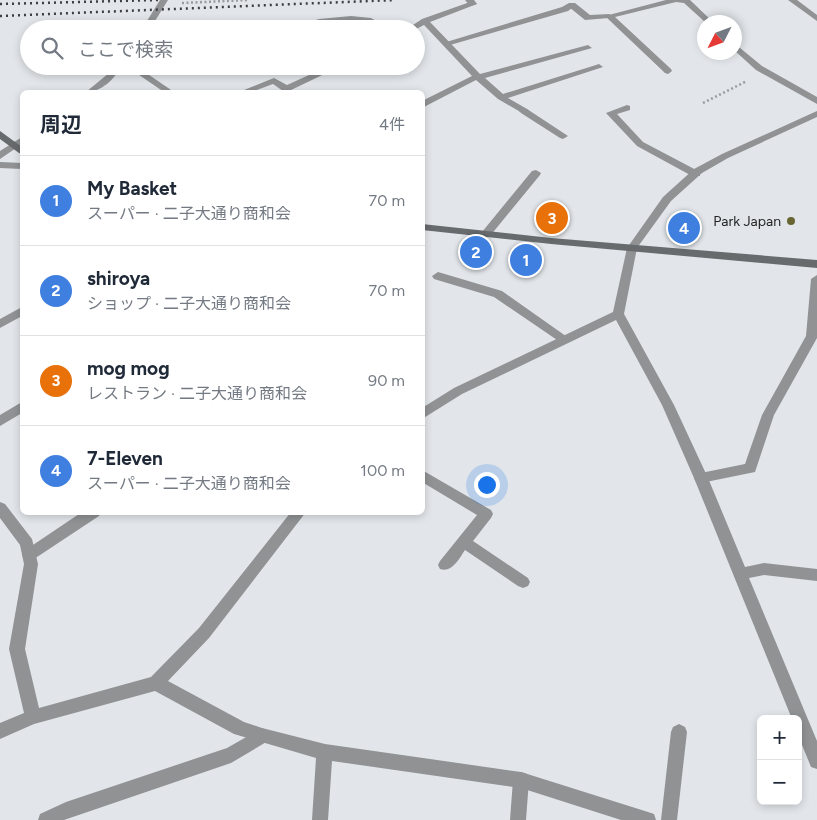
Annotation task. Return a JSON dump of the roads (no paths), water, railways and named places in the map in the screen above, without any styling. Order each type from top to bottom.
[{"type":"street","points":[[152,20],[164,0]]},
{"type":"street","points":[[447,44],[565,10],[572,5],[588,18],[609,16],[676,0],[686,1],[701,15]]},
{"type":"street","points":[[792,0],[817,19]]},
{"type":"street","points":[[425,22],[471,2]]},
{"type":"street","points":[[609,16],[668,71]]},
{"type":"street","points":[[343,20],[368,20]]},
{"type":"street","points":[[425,23],[478,77],[501,97],[562,136]]},
{"type":"street","points":[[425,104],[478,77],[588,48]]},
{"type":"street","points":[[742,52],[766,72],[817,101]]},
{"type":"street","points":[[501,97],[599,67]]},
{"type":"street","points":[[93,90],[112,75]]},
{"type":"street","points":[[144,75],[166,90]]},
{"type":"street","points":[[249,90],[274,81],[286,89],[317,75]]},
{"type":"street","points":[[627,108],[611,113],[640,144],[696,174]]},
{"type":"street","points":[[816,754],[701,478],[668,405],[618,314],[632,248],[666,199],[696,174],[725,156],[817,114]]},
{"type":"street","points":[[0,134],[20,146]]},
{"type":"street","points":[[0,156],[20,146]]},
{"type":"street","points":[[0,165],[20,166]]},
{"type":"street","points":[[486,234],[536,173]]},
{"type":"street","points":[[425,227],[817,264]]},
{"type":"street","points":[[438,276],[498,294],[564,339]]},
{"type":"street","points":[[701,478],[750,468],[768,414],[812,336],[817,279]]},
{"type":"street","points":[[0,324],[20,312]]},
{"type":"street","points":[[425,412],[458,391],[618,314]]},
{"type":"street","points":[[0,421],[20,408]]},
{"type":"street","points":[[425,476],[486,514],[445,565]]},
{"type":"street","points":[[0,508],[27,543],[31,564],[17,649],[33,717]]},
{"type":"street","points":[[29,555],[89,515]]},
{"type":"street","points":[[0,731],[33,717],[156,683],[204,633],[298,515]]},
{"type":"street","points":[[464,542],[523,582]]},
{"type":"street","points":[[741,574],[764,569],[817,576]]},
{"type":"street","points":[[156,683],[240,729],[262,736],[325,752],[521,780],[648,820]]},
{"type":"street","points":[[669,820],[680,732]]},
{"type":"street","points":[[46,820],[66,810],[231,755],[262,736]]},
{"type":"street","points":[[320,820],[325,752]]},
{"type":"street","points":[[518,820],[521,780]]},
{"type":"railway","points":[[0,4],[158,0]]},
{"type":"railway","points":[[0,16],[395,0]]},
{"type":"place","name":"mog mog","points":[[552,218]]},
{"type":"place","name":"Park Japan","points":[[791,221]]},
{"type":"place","name":"7-Eleven","points":[[684,228]]},
{"type":"place","name":"shiroya","points":[[476,252]]},
{"type":"place","name":"My Basket","points":[[526,260]]}]
